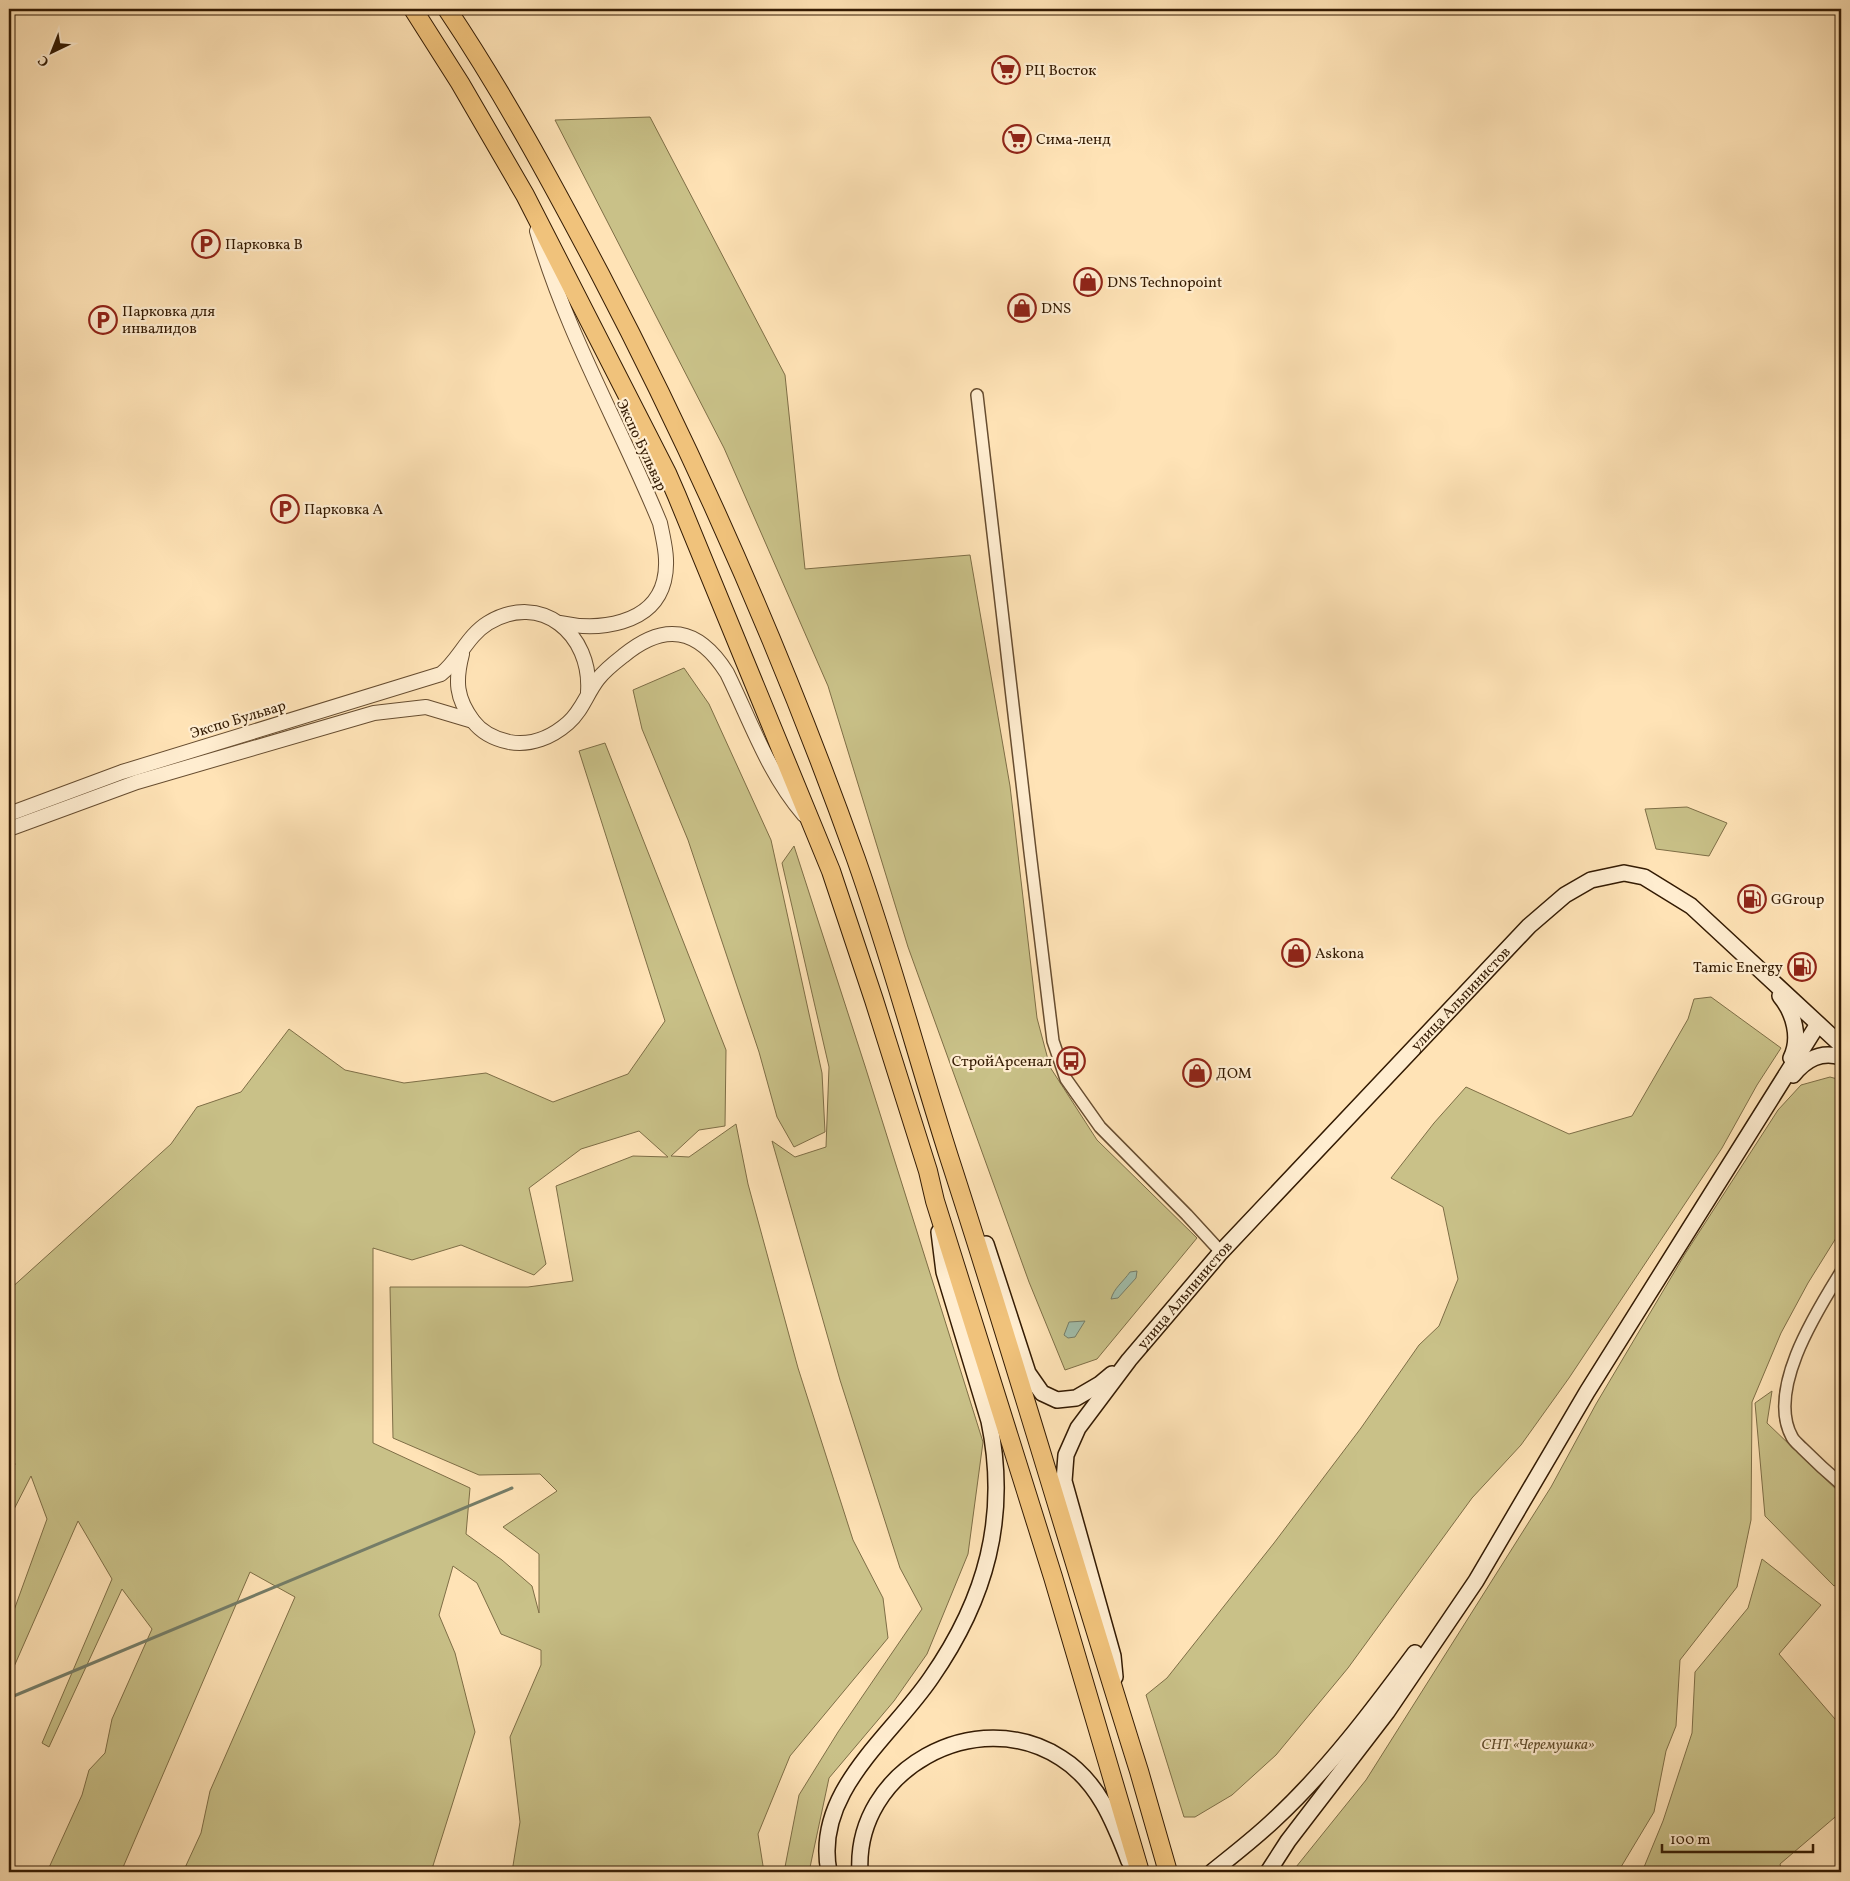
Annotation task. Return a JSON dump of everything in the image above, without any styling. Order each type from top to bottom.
[{"type":"main road","points":[[413,9],[464,91],[530,207],[667,473],[818,836],[874,1000],[1053,1577],[1140,1872]]},
{"type":"main road","points":[[448,9],[486,67],[551,180],[620,312],[707,490],[757,604],[856,861],[958,1180],[1168,1872]]},
{"type":"main road","name":"улица Альпинистов","points":[[1129,1360],[1221,1252],[1529,926],[1565,895],[1591,880],[1624,873],[1644,877],[1691,906],[1841,1045]]},
{"type":"main road","points":[[1753,965],[1785,1002],[1792,1015],[1795,1050],[1781,1083]]},
{"type":"main road","points":[[1268,1872],[1288,1841],[1387,1712],[1476,1581],[1587,1392],[1818,1024]]},
{"type":"main road","points":[[1761,1115],[1805,1062],[1823,1055],[1841,1057]]},
{"type":"main road","points":[[958,1180],[980,1225],[1028,1373],[1042,1393],[1057,1400],[1076,1398],[1100,1384],[1129,1360]]},
{"type":"main road","points":[[829,1872],[827,1856],[829,1835],[843,1792],[862,1762],[911,1705],[949,1651],[976,1597],[993,1538],[997,1489],[993,1443],[989,1421],[944,1272],[935,1201]]},
{"type":"main road","points":[[1116,1699],[1113,1656],[1066,1491],[1064,1468],[1070,1442],[1078,1428],[1129,1360]]},
{"type":"main road","points":[[1212,1872],[1274,1820],[1348,1739],[1416,1652],[1518,1509]]},
{"type":"main road","points":[[860,1872],[862,1844],[868,1824],[878,1802],[892,1783],[908,1768],[944,1746],[983,1738],[1004,1738],[1049,1751],[1084,1776],[1104,1803],[1114,1821],[1134,1872]]},
{"type":"street","name":"Экспо Бульвар","points":[[9,814],[122,772],[432,677],[448,668],[476,632],[488,623],[512,614],[540,615],[578,627],[596,627],[628,620],[649,606],[659,594],[664,581],[666,552],[657,516],[572,330],[530,207]]},
{"type":"street","points":[[977,395],[1054,1041],[1066,1079],[1100,1126],[1221,1252]]},
{"type":"street","name":"Экспо Бульвар","points":[[558,622],[572,634],[582,649],[589,677],[588,692]]},
{"type":"street","name":"Экспо Бульвар","points":[[467,644],[459,668],[458,694],[473,721],[481,730],[498,739],[532,743],[550,736],[570,722],[579,711],[588,692],[600,677],[614,663],[647,638],[673,634],[686,636],[700,642],[719,660],[727,672],[764,754],[780,783],[818,836]]},
{"type":"street","name":"Экспо Бульвар","points":[[9,829],[137,782],[374,713],[426,707],[473,721]]},
{"type":"street","points":[[1841,1272],[1807,1331],[1790,1371],[1784,1404],[1786,1421],[1792,1438],[1841,1484]]},
{"type":"green space","points":[[650,117],[785,375],[805,569],[970,555],[1010,786],[1037,1018],[1050,1067],[1097,1140],[1197,1238],[1097,1359],[1065,1370],[1029,1282],[908,947],[828,686],[724,448],[555,120]]},
{"type":"green space","points":[[684,668],[709,704],[771,840],[822,1073],[825,1132],[794,1147],[777,1117],[759,1052],[688,840],[642,729],[633,690]]},
{"type":"green space","points":[[605,743],[726,1050],[725,1126],[699,1130],[671,1156],[689,1157],[736,1124],[748,1184],[798,1368],[853,1540],[883,1598],[888,1638],[790,1756],[758,1834],[764,1872],[512,1872],[520,1822],[510,1737],[541,1665],[541,1650],[501,1634],[477,1583],[453,1566],[439,1615],[455,1653],[475,1732],[431,1872],[183,1872],[201,1833],[210,1791],[295,1597],[250,1572],[121,1872],[47,1872],[82,1795],[89,1770],[105,1753],[112,1719],[152,1629],[122,1589],[49,1747],[42,1743],[112,1579],[78,1521],[9,1678],[9,1624],[47,1519],[31,1476],[9,1519],[9,1481],[15,1464],[9,1453],[9,1290],[171,1144],[197,1107],[241,1092],[289,1029],[345,1070],[404,1083],[486,1073],[553,1102],[628,1074],[665,1021],[579,751]],"holes":[[[639,1131],[668,1157],[633,1156],[556,1186],[573,1281],[528,1287],[390,1287],[393,1438],[479,1475],[540,1474],[557,1491],[503,1527],[539,1554],[539,1613],[532,1586],[502,1560],[466,1534],[470,1488],[373,1443],[373,1248],[412,1260],[461,1245],[534,1275],[546,1264],[529,1188],[581,1149]]]},
{"type":"green space","points":[[1687,807],[1727,823],[1709,856],[1656,849],[1645,809]]},
{"type":"green space","points":[[794,846],[983,1442],[968,1554],[927,1654],[894,1701],[829,1778],[809,1872],[784,1872],[799,1795],[838,1732],[922,1609],[900,1568],[840,1380],[772,1141],[795,1157],[826,1147],[829,1067],[782,863]]},
{"type":"green space","points":[[1711,997],[1781,1048],[1757,1085],[1722,1148],[1569,1378],[1521,1445],[1472,1498],[1348,1668],[1276,1755],[1232,1795],[1195,1817],[1184,1817],[1146,1695],[1167,1678],[1274,1543],[1361,1428],[1419,1345],[1439,1326],[1458,1279],[1443,1207],[1391,1178],[1434,1123],[1466,1087],[1569,1134],[1632,1116],[1688,1019],[1694,999]]},
{"type":"green space","name":"СНТ «Черемушка»","points":[[1830,1077],[1841,1080],[1841,1230],[1808,1283],[1781,1333],[1752,1402],[1751,1520],[1737,1587],[1680,1660],[1676,1726],[1666,1751],[1654,1812],[1618,1872],[1292,1872],[1366,1780],[1551,1487],[1596,1404],[1685,1254],[1778,1110],[1801,1085]]},
{"type":"green space","points":[[1772,1391],[1767,1423],[1841,1494],[1841,1582],[1834,1586],[1765,1516],[1755,1403]]},
{"type":"green space","points":[[1762,1559],[1821,1605],[1779,1654],[1841,1726],[1841,1812],[1780,1864],[1782,1872],[1642,1872],[1663,1821],[1692,1733],[1695,1672],[1748,1608]]},
{"type":"shaded area","points":[[1137,1271],[1136,1278],[1118,1298],[1111,1299],[1116,1288],[1130,1272]]},
{"type":"shaded area","points":[[1085,1321],[1075,1337],[1068,1338],[1064,1335],[1069,1322]]},
{"type":"waterway","points":[[9,1698],[512,1488]]},
{"type":"place","name":"РЦ Восток","points":[[1006,70]]},
{"type":"place","name":"Сима-ленд","points":[[1017,139]]},
{"type":"place","name":"Парковка B","points":[[206,244]]},
{"type":"place","name":"DNS Technopoint","points":[[1088,282]]},
{"type":"place","name":"DNS","points":[[1022,308]]},
{"type":"place","name":"Парковка для инвалидов","points":[[103,320]]},
{"type":"place","name":"Парковка A","points":[[285,509]]},
{"type":"place","name":"GGroup","points":[[1752,899]]},
{"type":"place","name":"Askona","points":[[1296,953]]},
{"type":"place","name":"Tamic Energy","points":[[1802,967]]},
{"type":"place","name":"СтройАрсенал","points":[[1071,1061]]},
{"type":"place","name":"ДОМ","points":[[1197,1073]]}]
